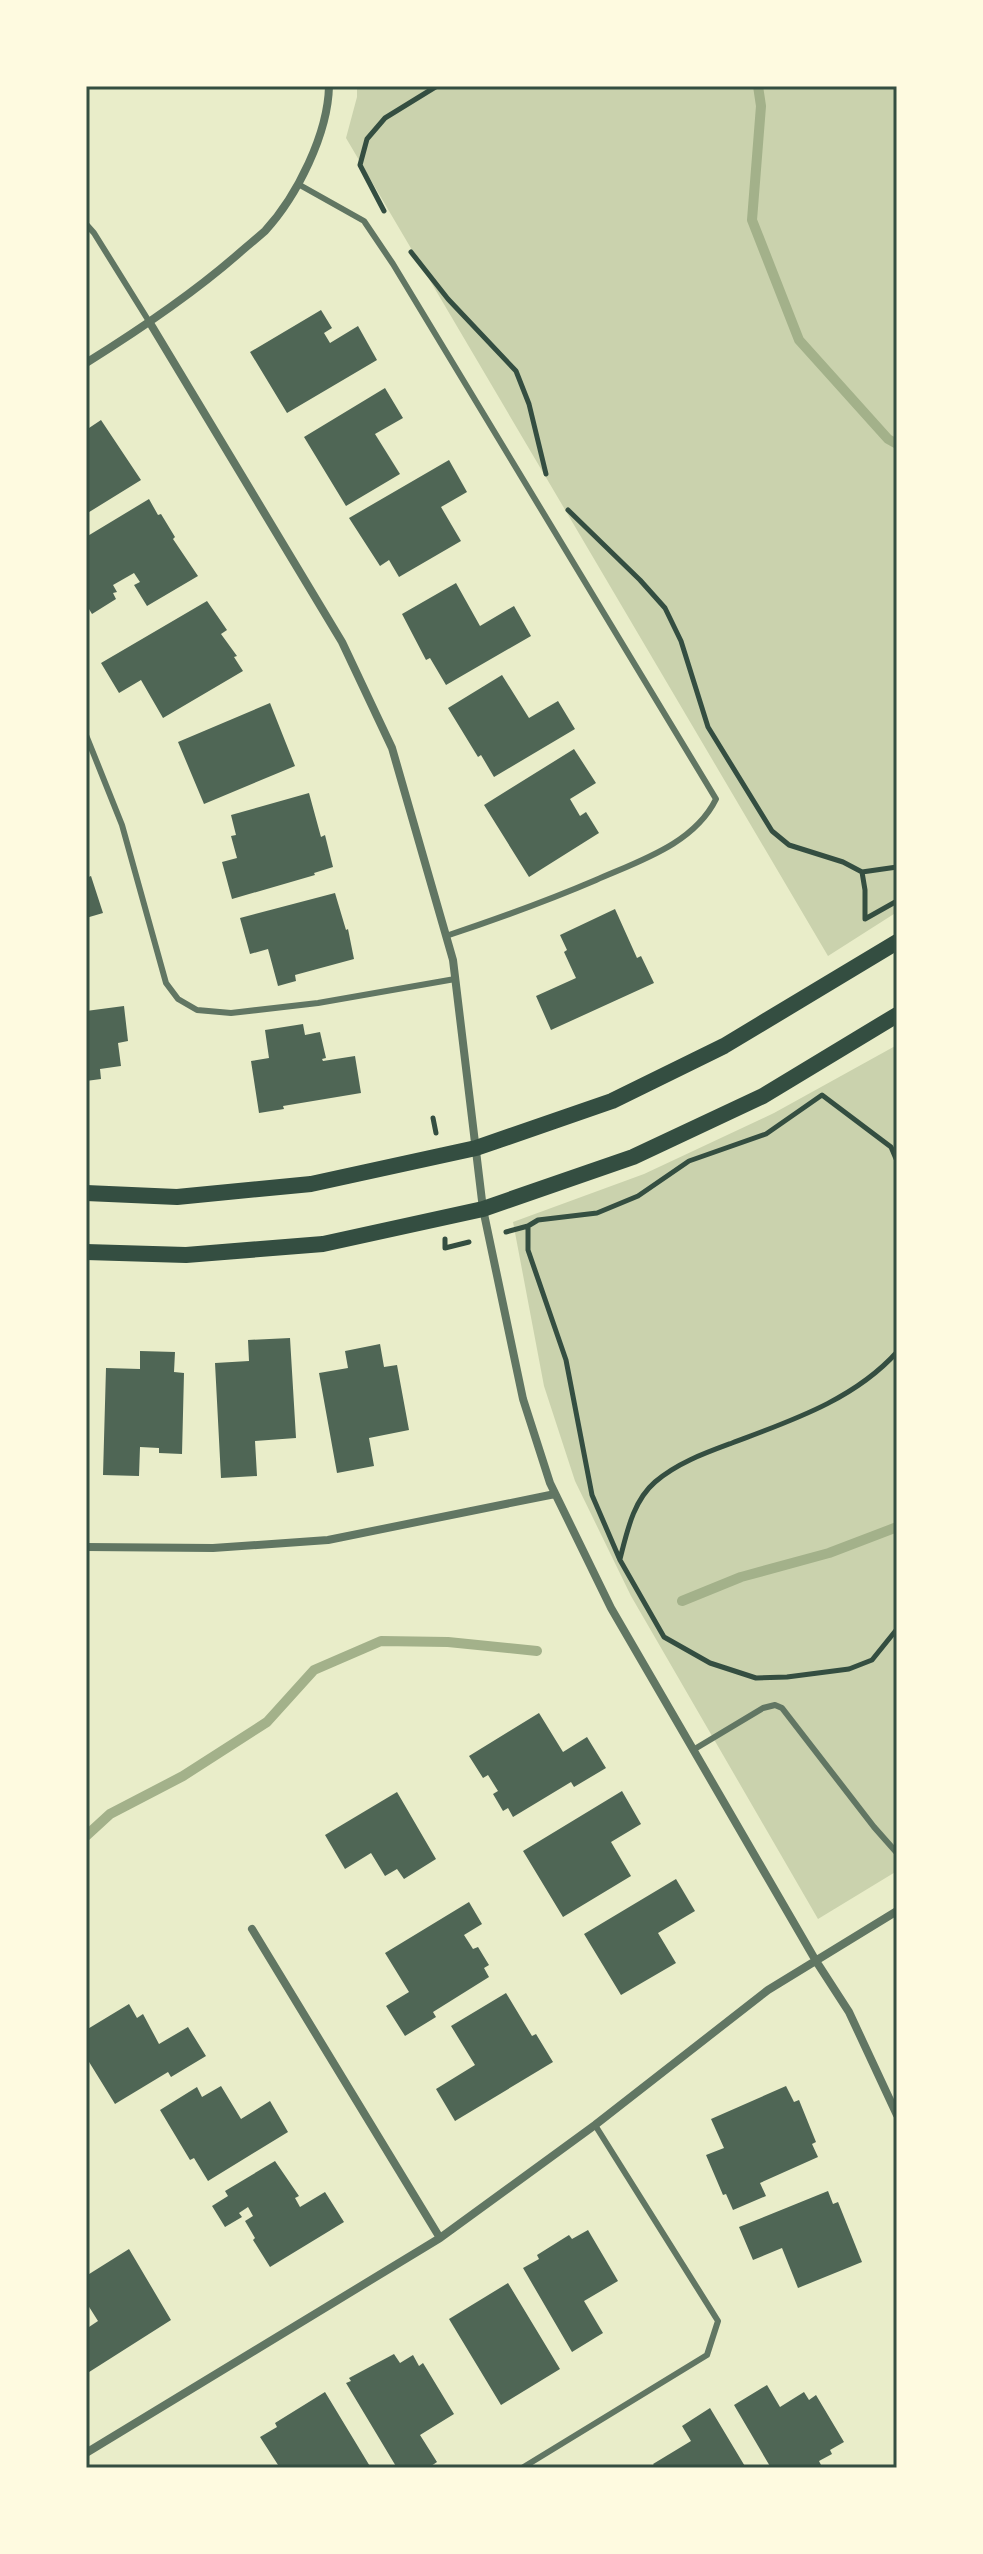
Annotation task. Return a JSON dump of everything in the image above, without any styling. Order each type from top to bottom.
[{"type":"main road","points":[[86,1193],[177,1197],[311,1184],[476,1148],[612,1101],[724,1046],[897,942]]},
{"type":"main road","points":[[86,1252],[186,1255],[323,1244],[483,1209],[633,1157],[763,1096],[897,1015]]},
{"type":"street","points":[[86,363],[150,323],[215,274],[265,230],[298,184],[318,140],[329,86]]},
{"type":"street","points":[[150,323],[349,655],[392,748],[446,936],[455,979],[483,1209],[523,1399],[555,1494],[611,1608],[816,1961],[849,2012],[897,2115]]},
{"type":"street","points":[[86,1547],[213,1548],[328,1540],[555,1494]]},
{"type":"street","points":[[86,2453],[440,2238],[595,2125],[768,1990],[897,1911]]},
{"type":"street","points":[[252,1929],[440,2238]]},
{"type":"lane","points":[[298,184],[364,221],[716,799],[709,814],[691,831],[660,852],[528,909],[446,936]]},
{"type":"lane","points":[[86,224],[150,323]]},
{"type":"lane","points":[[86,735],[122,825],[166,983],[178,999],[197,1010],[231,1013],[318,1003],[455,979]]},
{"type":"lane","points":[[693,1750],[763,1708],[775,1705],[782,1708],[897,1853]]},
{"type":"lane","points":[[522,2468],[707,2355],[718,2321],[595,2125]]},
{"type":"path","points":[[387,216],[360,165],[367,139],[385,118],[437,86]]},
{"type":"path","points":[[411,251],[448,299],[516,371],[529,404],[545,473],[552,484]]},
{"type":"path","points":[[565,505],[571,515],[665,608],[681,641],[708,727],[772,831],[789,845],[843,862],[862,872],[897,867]]},
{"type":"path","points":[[862,872],[865,919],[897,901]]},
{"type":"path","points":[[897,1161],[891,1147],[822,1095],[766,1134],[689,1161],[638,1196],[597,1213],[538,1220],[528,1226],[528,1250],[566,1360],[592,1495],[620,1560],[664,1637],[710,1663],[756,1678],[787,1677],[849,1669],[872,1660],[897,1629]]},
{"type":"path","points":[[620,1560],[630,1519],[654,1483],[689,1460],[809,1414],[878,1370],[897,1352]]},
{"type":"green space","points":[[357,86],[897,86],[897,912],[828,956],[346,138]]},
{"type":"green space","points":[[897,1045],[897,1871],[818,1919],[631,1596],[575,1481],[544,1386],[513,1222],[644,1174],[774,1113]]},
{"type":"building","points":[[321,310],[332,328],[324,333],[330,343],[358,326],[377,360],[287,413],[250,352]]},
{"type":"building","points":[[385,388],[403,418],[375,434],[400,474],[346,506],[304,437]]},
{"type":"building","points":[[101,420],[141,480],[86,514],[86,430]]},
{"type":"building","points":[[449,460],[467,492],[441,507],[461,541],[399,577],[389,560],[380,566],[349,518]]},
{"type":"building","points":[[149,499],[198,576],[147,606],[134,585],[140,582],[134,573],[113,585],[117,592],[113,593],[116,599],[92,614],[86,604],[86,537]]},
{"type":"building","points":[[456,583],[480,626],[514,606],[531,636],[446,685],[430,658],[426,660],[402,614]]},
{"type":"building","points":[[207,601],[227,630],[221,634],[237,656],[234,657],[243,671],[163,718],[141,680],[119,693],[101,663]]},
{"type":"building","points":[[502,675],[529,718],[558,701],[575,729],[494,777],[448,708]]},
{"type":"building","points":[[270,703],[295,766],[204,804],[178,742]]},
{"type":"building","points":[[574,749],[596,783],[570,799],[580,816],[586,812],[599,833],[529,877],[484,805]]},
{"type":"building","points":[[309,793],[333,867],[232,899],[222,862],[237,858],[231,836],[236,835],[231,815]]},
{"type":"building","points":[[91,876],[103,913],[86,918],[86,878]]},
{"type":"building","points":[[335,893],[348,929],[354,959],[295,975],[296,981],[278,986],[268,949],[250,954],[240,918]]},
{"type":"building","points":[[615,909],[637,958],[641,956],[654,983],[551,1030],[536,996],[576,978],[560,935]]},
{"type":"building","points":[[124,1006],[128,1041],[118,1043],[121,1066],[100,1069],[101,1079],[86,1081],[86,1011]]},
{"type":"building","points":[[303,1024],[305,1035],[320,1032],[326,1058],[323,1061],[355,1056],[361,1093],[259,1113],[251,1061],[269,1058],[265,1030]]},
{"type":"building","points":[[290,1338],[296,1438],[255,1441],[257,1476],[221,1478],[215,1363],[249,1361],[248,1340]]},
{"type":"building","points":[[380,1344],[384,1367],[397,1365],[409,1430],[369,1438],[374,1466],[337,1473],[319,1373],[348,1368],[345,1351]]},
{"type":"building","points":[[140,1351],[175,1352],[174,1372],[184,1373],[182,1454],[159,1453],[159,1448],[140,1447],[139,1476],[103,1475],[106,1368],[140,1369]]},
{"type":"building","points":[[539,1713],[563,1752],[587,1737],[606,1768],[574,1787],[571,1782],[513,1817],[508,1808],[503,1811],[493,1794],[498,1791],[488,1775],[483,1778],[469,1756]]},
{"type":"building","points":[[622,1791],[641,1824],[611,1842],[631,1876],[563,1917],[523,1851]]},
{"type":"building","points":[[397,1792],[436,1859],[404,1879],[397,1869],[385,1876],[371,1853],[345,1869],[325,1835]]},
{"type":"building","points":[[676,1879],[695,1911],[658,1933],[676,1963],[621,1995],[584,1934]]},
{"type":"building","points":[[469,1902],[482,1924],[464,1935],[473,1949],[478,1947],[489,1965],[484,1968],[489,1977],[433,2012],[436,2017],[405,2036],[386,2006],[409,1992],[385,1953]]},
{"type":"building","points":[[506,1993],[532,2036],[536,2034],[553,2062],[455,2121],[436,2089],[475,2065],[451,2026]]},
{"type":"building","points":[[129,2004],[137,2018],[143,2014],[159,2044],[188,2027],[206,2056],[171,2077],[168,2072],[115,2104],[86,2057],[86,2047],[89,2045],[86,2030]]},
{"type":"building","points":[[221,2086],[241,2119],[270,2101],[288,2132],[208,2181],[194,2158],[190,2160],[160,2110],[197,2087],[202,2097]]},
{"type":"building","points":[[786,2086],[794,2102],[799,2100],[816,2142],[812,2144],[818,2157],[760,2183],[766,2196],[733,2210],[706,2155],[724,2148],[711,2119]]},
{"type":"building","points":[[275,2161],[299,2196],[295,2198],[300,2207],[325,2192],[344,2222],[270,2267],[245,2221],[253,2216],[248,2207],[239,2213],[242,2217],[225,2227],[212,2206],[228,2196],[225,2191]]},
{"type":"building","points":[[828,2191],[833,2204],[838,2202],[862,2262],[798,2288],[782,2248],[753,2260],[739,2227]]},
{"type":"building","points":[[588,2230],[618,2281],[584,2301],[603,2333],[572,2352],[523,2268],[539,2259],[537,2255],[569,2235],[572,2239]]},
{"type":"building","points":[[129,2249],[171,2320],[86,2374],[86,2329],[98,2321],[86,2302],[86,2276]]},
{"type":"building","points":[[508,2283],[560,2369],[501,2405],[449,2319]]},
{"type":"building","points":[[394,2354],[400,2363],[413,2355],[419,2366],[423,2363],[454,2414],[420,2435],[437,2462],[428,2468],[397,2468],[346,2383],[351,2381],[349,2378]]},
{"type":"building","points":[[767,2385],[780,2407],[804,2392],[809,2400],[816,2395],[844,2442],[819,2461],[821,2465],[816,2468],[786,2468],[784,2465],[771,2468],[734,2405]]},
{"type":"building","points":[[325,2392],[371,2468],[280,2468],[260,2437],[277,2427],[275,2423]]},
{"type":"building","points":[[710,2408],[746,2468],[656,2468],[653,2464],[691,2441],[682,2426]]},
{"type":"waterway","points":[[758,86],[761,106],[752,220],[799,340],[888,439],[897,444]]},
{"type":"waterway","points":[[682,1601],[741,1577],[829,1553],[897,1527]]},
{"type":"waterway","points":[[86,1836],[110,1814],[183,1776],[267,1722],[314,1670],[381,1641],[448,1642],[537,1651]]}]
